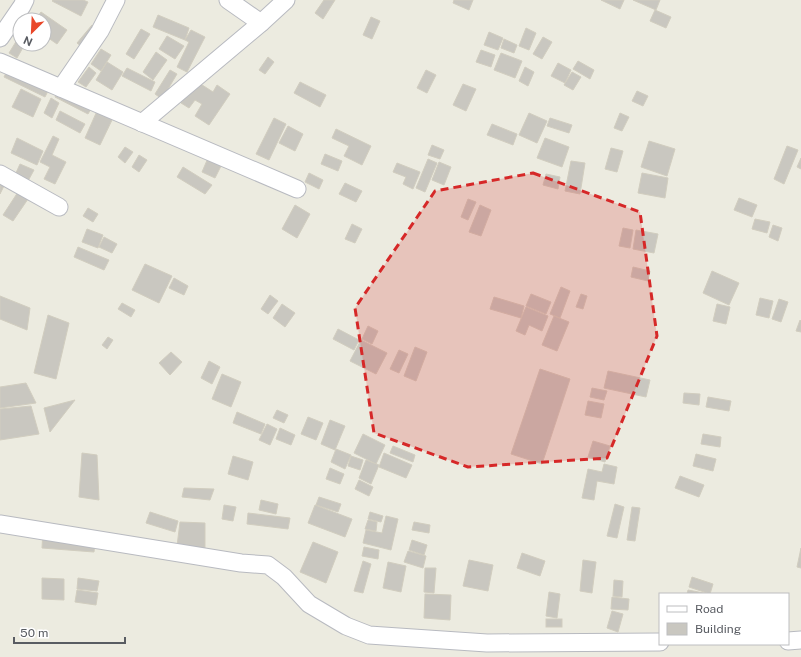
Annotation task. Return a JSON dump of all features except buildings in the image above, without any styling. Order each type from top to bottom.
[{"type":"street","points":[[0,38],[25,0]]},
{"type":"street","points":[[61,88],[100,32],[116,0]]},
{"type":"street","points":[[228,0],[261,23]]},
{"type":"street","points":[[142,123],[261,23],[286,0]]},
{"type":"street","points":[[0,62],[296,190]]},
{"type":"street","points":[[0,174],[59,207]]},
{"type":"street","points":[[0,524],[240,562],[268,565],[284,577],[309,604],[346,626],[369,635],[487,650],[659,642]]},
{"type":"street","points":[[789,641],[801,640]]},
{"type":"highlighted area","points":[[533,173],[640,212],[657,336],[607,458],[468,467],[374,433],[355,308],[435,191]]}]
